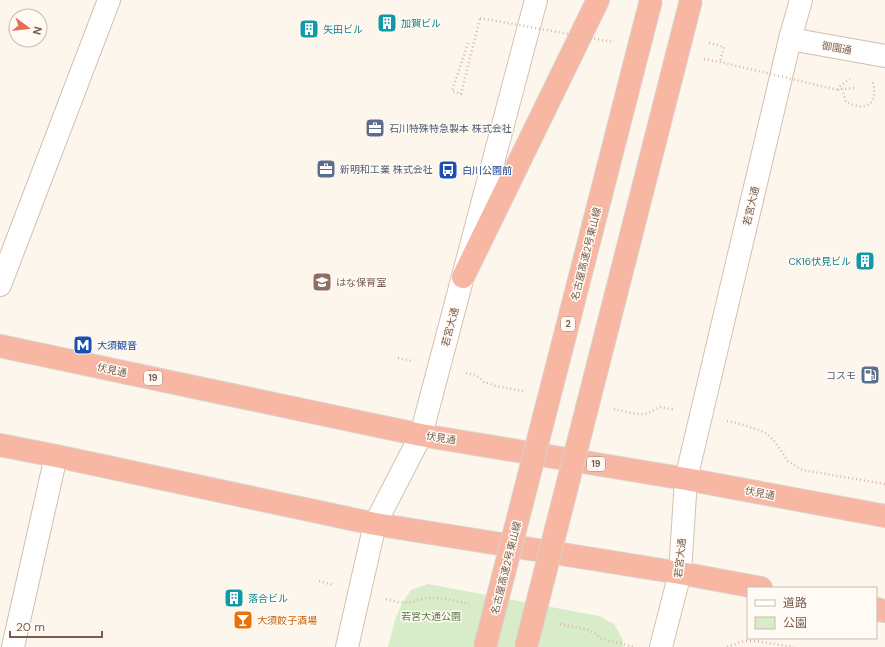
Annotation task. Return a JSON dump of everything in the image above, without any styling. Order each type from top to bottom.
[{"type":"highway","points":[[463,277],[598,0]]},
{"type":"highway","name":"名古屋高速2号東山線","points":[[485,647],[651,0]]},
{"type":"highway","points":[[526,647],[691,0]]},
{"type":"highway","name":"伏見通","points":[[0,346],[421,435],[686,479],[885,516]]},
{"type":"highway","points":[[0,445],[375,524],[680,573],[756,587]]},
{"type":"street","points":[[0,285],[109,0]]},
{"type":"street","name":"若宮大通","points":[[347,647],[375,524],[421,435],[536,0]]},
{"type":"street","name":"若宮大通","points":[[661,647],[680,573],[686,479],[790,39],[801,0]]},
{"type":"street","name":"御園通","points":[[790,39],[885,56]]},
{"type":"street","points":[[13,647],[56,456]]},
{"type":"path","points":[[468,43],[452,92],[461,94],[480,18]]},
{"type":"path","points":[[838,90],[840,84],[854,76]]},
{"type":"path","points":[[854,88],[842,89],[846,102],[858,106],[869,105],[873,100],[875,92],[874,84],[868,77]]},
{"type":"path","points":[[744,425],[767,434],[775,442],[788,461],[802,470],[885,484]]},
{"type":"path","points":[[727,647],[744,641],[755,641],[794,647]]},
{"type":"path","points":[[623,644],[635,647]]},
{"type":"green space","name":"若宮大通公園","points":[[428,584],[599,616],[614,624],[623,640],[623,647],[388,647],[395,620],[402,603],[411,590]]},
{"type":"place","name":"加賀ビル","points":[[387,23]]},
{"type":"place","name":"矢田ビル","points":[[309,29]]},
{"type":"place","name":"石川特殊特急製本 株式会社","points":[[375,128]]},
{"type":"place","name":"新明和工業 株式会社","points":[[326,169]]},
{"type":"place","name":"白川公園前","points":[[448,170]]},
{"type":"place","name":"CK16伏見ビル","points":[[865,261]]},
{"type":"place","name":"はな保育室","points":[[322,282]]},
{"type":"place","name":"大須観音","points":[[83,345]]},
{"type":"place","name":"コスモ","points":[[870,375]]},
{"type":"place","name":"落合ビル","points":[[234,598]]},
{"type":"place","name":"大須餃子酒場","points":[[243,620]]}]
